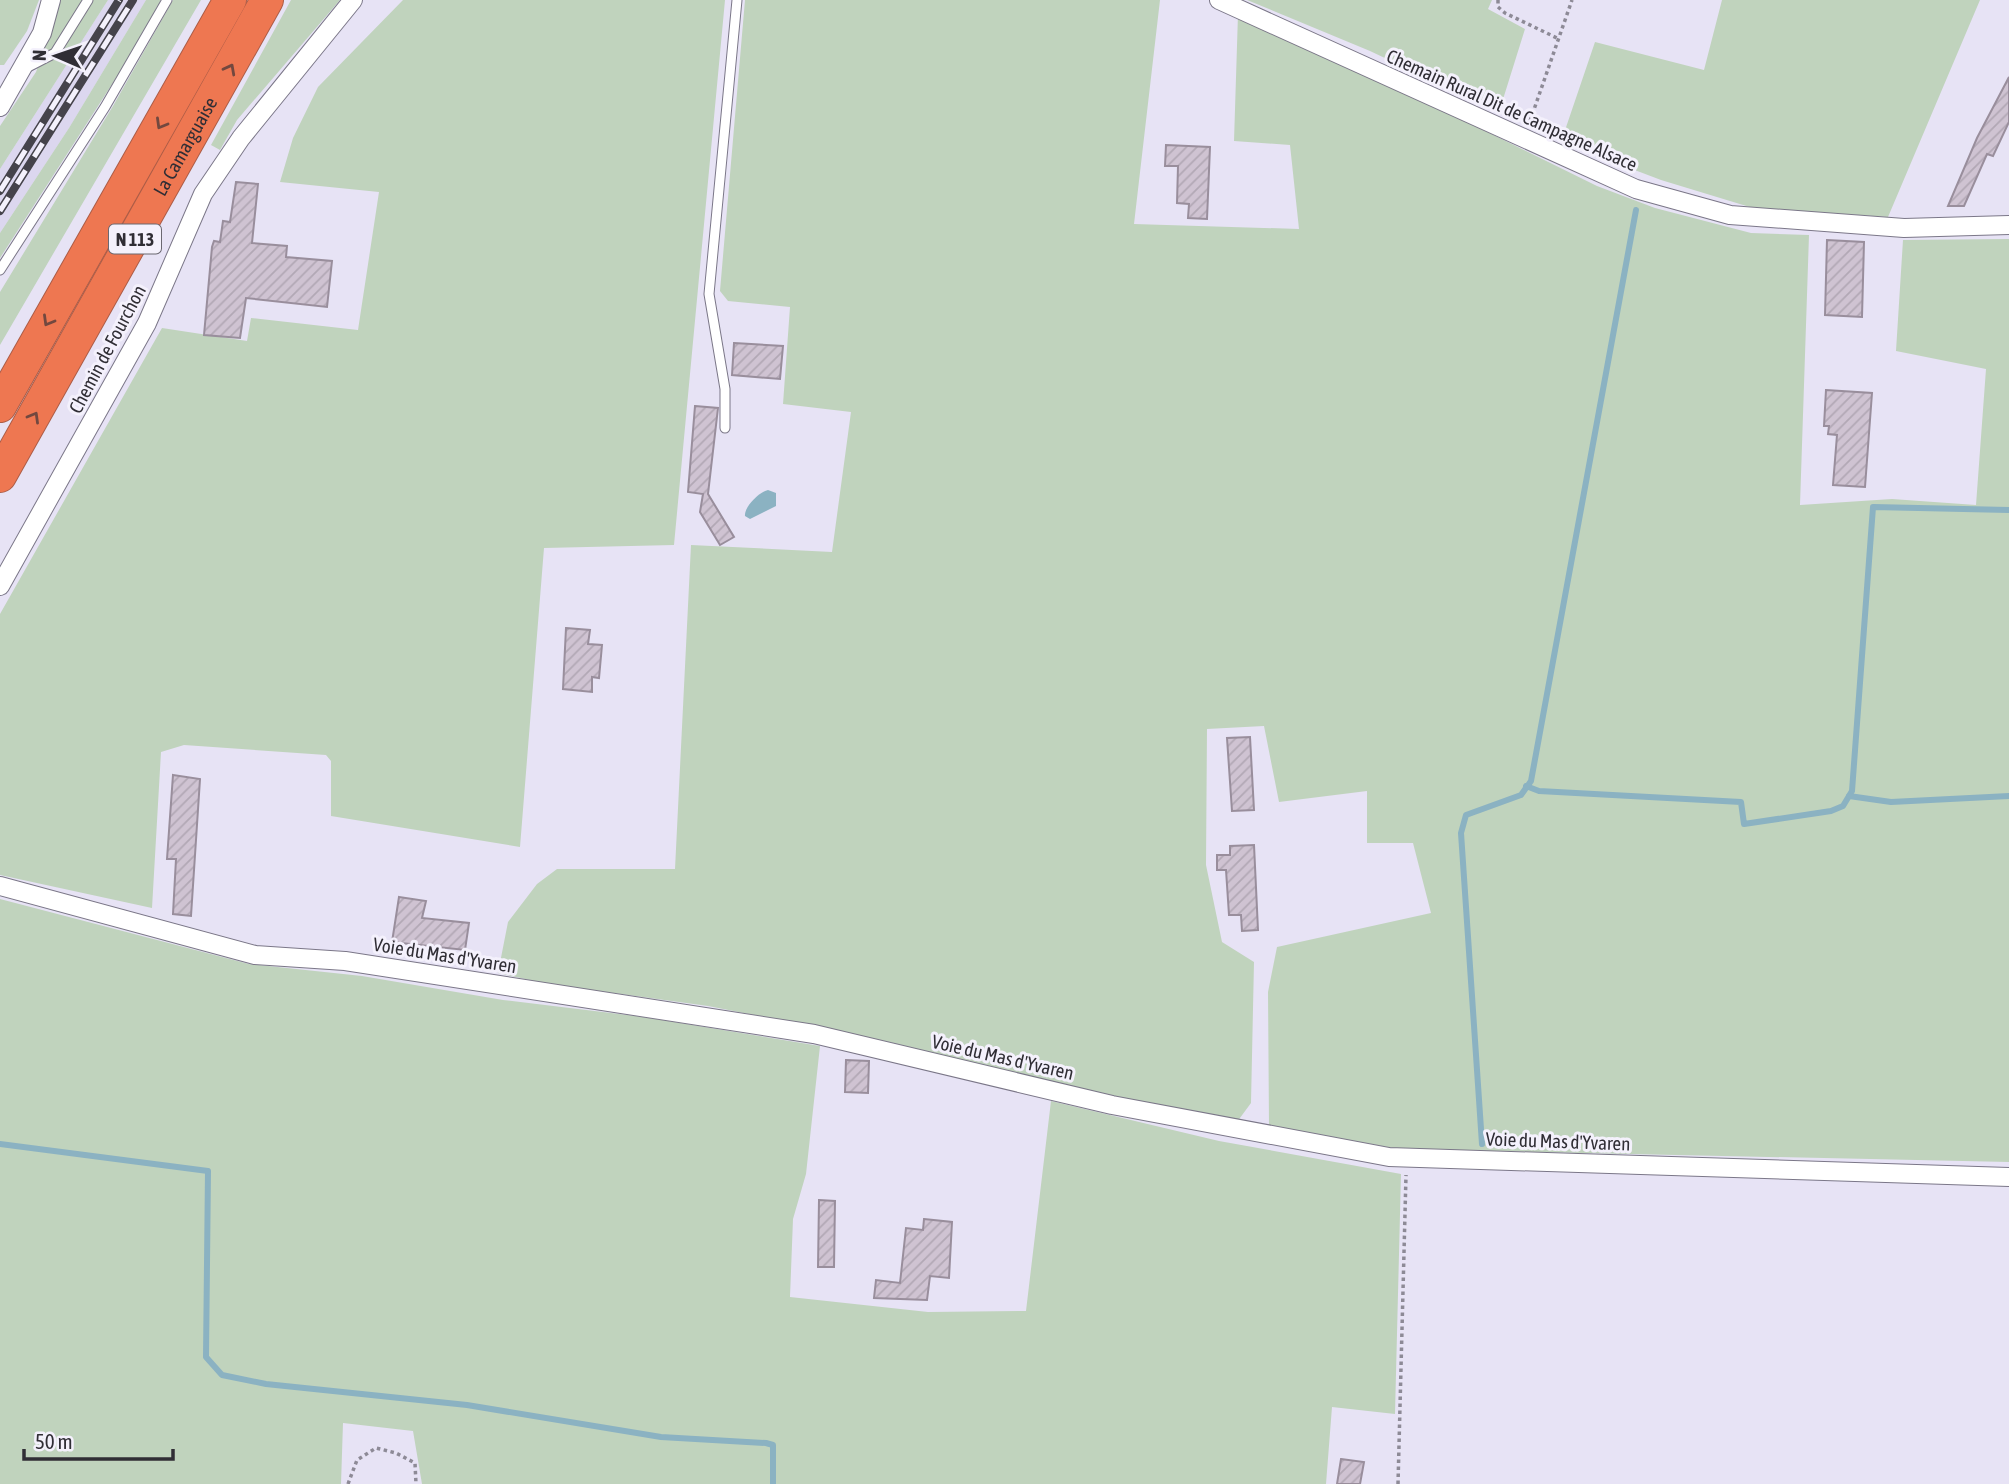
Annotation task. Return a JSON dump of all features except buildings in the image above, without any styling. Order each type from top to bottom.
[{"type":"highway","name":"La Camarguaise","points":[[0,406],[230,0]]},
{"type":"highway","name":"La Camarguaise","points":[[0,476],[267,0]]},
{"type":"street","points":[[0,107],[42,33],[51,0]]},
{"type":"street","name":"Chemin de Fourchon","points":[[0,586],[147,323],[203,194],[241,138],[353,0]]},
{"type":"street","name":"Chemain Rural Dit de Campagne Alsace","points":[[1219,0],[1636,189],[1730,215],[1904,228],[2009,225]]},
{"type":"street","name":"Voie du Mas d'Yvaren","points":[[0,886],[255,955],[345,961],[814,1034],[1112,1105],[1389,1157],[2009,1177]]},
{"type":"lane","points":[[21,71],[55,53],[88,0]]},
{"type":"lane","points":[[0,270],[105,107],[167,0]]},
{"type":"lane","points":[[725,428],[724,389],[709,294],[737,0]]},
{"type":"path","points":[[1499,0],[1498,7],[1505,13],[1557,38]]},
{"type":"path","points":[[1524,140],[1572,0]]},
{"type":"path","points":[[1398,1484],[1406,1158]]},
{"type":"path","points":[[348,1484],[357,1460],[376,1448],[396,1453],[415,1463],[416,1484]]},
{"type":"shaded area","points":[[108,0],[146,0],[69,128],[0,233],[0,169]]},
{"type":"green space","points":[[0,0],[39,0],[27,31],[4,65],[0,65]]},
{"type":"green space","points":[[61,0],[108,0],[0,169],[0,126],[36,72]]},
{"type":"green space","points":[[146,0],[161,0],[129,58],[0,258],[0,233],[69,128]]},
{"type":"green space","points":[[173,0],[201,0],[0,345],[0,292],[113,106]]},
{"type":"green space","points":[[291,0],[340,0],[237,120],[220,150],[211,145]]},
{"type":"green space","points":[[403,0],[725,0],[674,545],[544,548],[520,847],[331,816],[331,761],[326,755],[184,745],[161,752],[152,908],[0,875],[0,614],[162,328],[247,341],[251,318],[358,330],[379,192],[280,182],[293,138],[318,87]]},
{"type":"green space","points":[[745,0],[1160,0],[1134,224],[1299,229],[1290,145],[1234,141],[1238,14],[1362,70],[1597,186],[1655,208],[1751,233],[1809,235],[1800,505],[1892,499],[1976,505],[1986,369],[1896,351],[1903,240],[2009,239],[2009,1162],[1398,1149],[1269,1125],[1268,992],[1277,947],[1431,913],[1413,843],[1367,843],[1367,791],[1279,802],[1264,726],[1207,729],[1206,865],[1222,942],[1254,962],[1251,1103],[1237,1122],[1170,1110],[876,1039],[708,1006],[548,984],[498,973],[508,922],[537,884],[557,869],[675,869],[691,545],[832,552],[851,412],[783,404],[790,307],[728,301],[720,291]]},
{"type":"green space","points":[[1247,0],[1492,0],[1488,9],[1525,29],[1499,112],[1370,51]]},
{"type":"green space","points":[[1722,0],[1980,0],[1888,217],[1753,208],[1661,180],[1561,142],[1595,42],[1704,70]]},
{"type":"green space","points":[[0,899],[249,964],[362,976],[503,1000],[644,1017],[820,1046],[806,1174],[793,1219],[790,1297],[928,1312],[1026,1311],[1051,1101],[1219,1141],[1401,1174],[1395,1414],[1332,1407],[1326,1484],[422,1484],[413,1431],[343,1423],[341,1484],[0,1484]]},
{"type":"water","points":[[768,490],[776,493],[776,506],[750,519],[745,516],[753,500]]},
{"type":"waterway","points":[[1482,1144],[1461,833],[1466,815],[1521,795],[1531,781],[1636,210]]},
{"type":"waterway","points":[[1526,786],[1539,791],[1741,802],[1744,824],[1831,811],[1843,806],[1852,791],[1873,507],[2009,510]]},
{"type":"waterway","points":[[1849,796],[1891,802],[2009,796]]},
{"type":"waterway","points":[[0,1144],[208,1171],[206,1357],[222,1375],[266,1384],[467,1405],[661,1437],[766,1443],[773,1445],[773,1484]]},
{"type":"railway","points":[[0,191],[119,0]]},
{"type":"railway","points":[[0,211],[133,0]]}]
